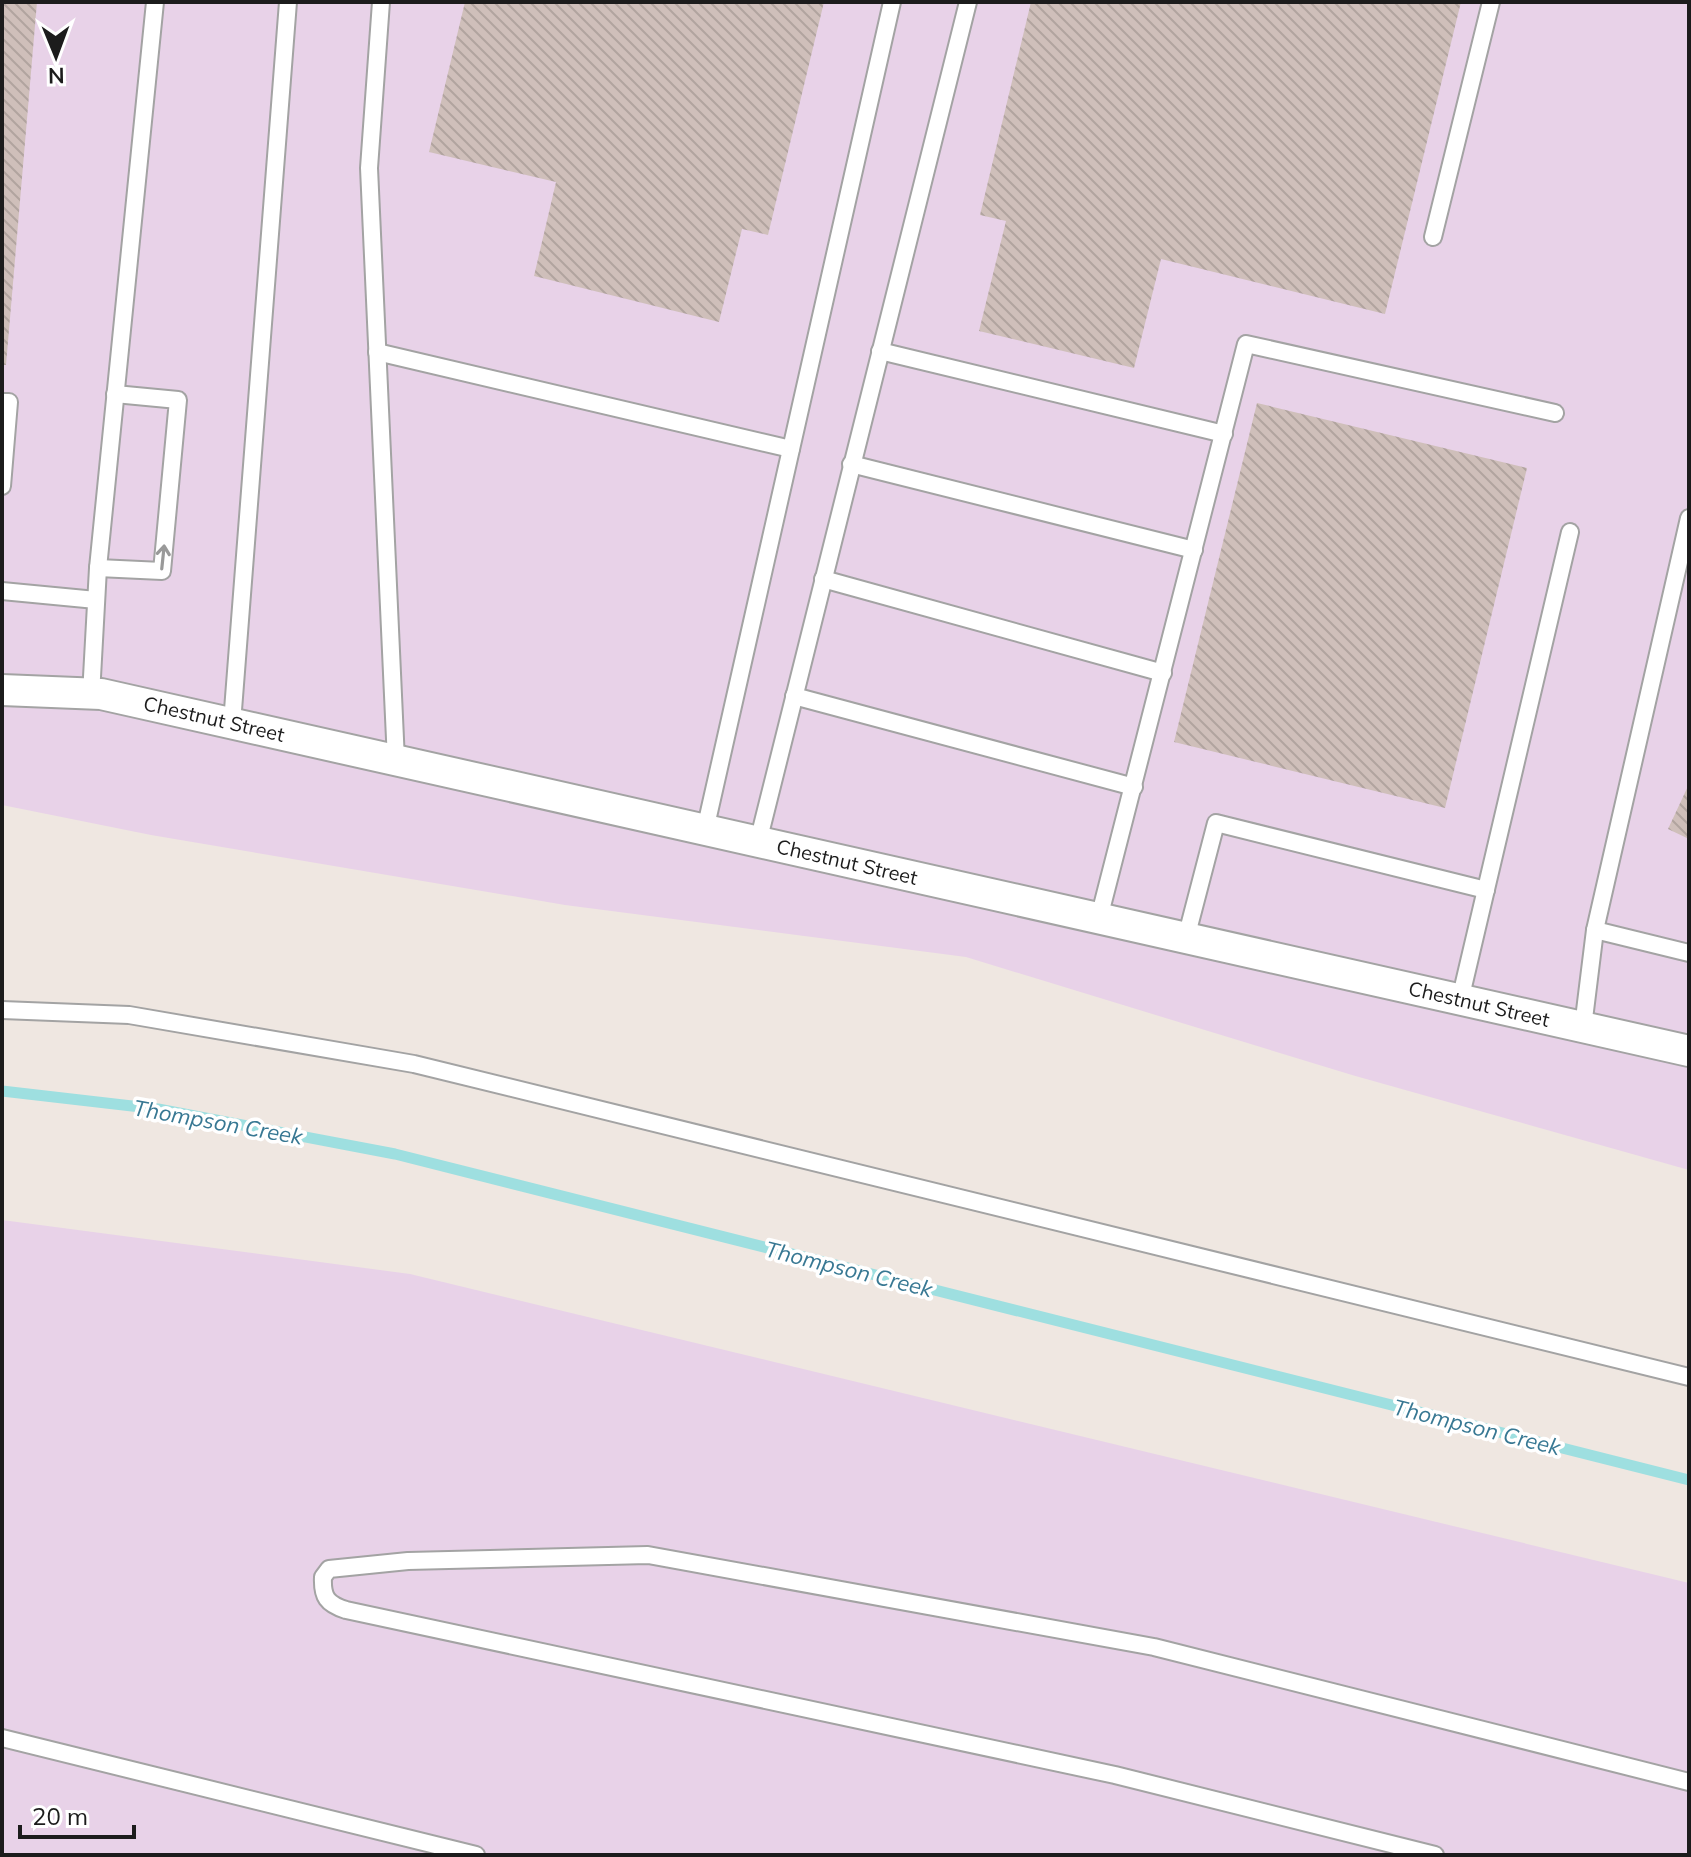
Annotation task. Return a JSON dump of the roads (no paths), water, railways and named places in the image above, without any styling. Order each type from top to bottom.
[{"type":"street","name":"Chestnut Street","points":[[2,690],[91,695],[232,723],[1689,1051]]},
{"type":"lane","points":[[91,695],[98,568],[155,2]]},
{"type":"lane","points":[[232,723],[288,2]]},
{"type":"lane","points":[[381,2],[369,168],[396,761]]},
{"type":"lane","points":[[705,830],[892,2]]},
{"type":"lane","points":[[758,842],[968,2]]},
{"type":"lane","points":[[1433,237],[1491,2]]},
{"type":"lane","points":[[1099,918],[1246,344],[1555,413]]},
{"type":"lane","points":[[880,351],[1224,434]]},
{"type":"lane","points":[[377,352],[791,449]]},
{"type":"lane","points":[[98,568],[162,571],[178,400],[115,394]]},
{"type":"lane","points":[[2,402],[9,402],[2,486]]},
{"type":"lane","points":[[851,464],[1194,550]]},
{"type":"lane","points":[[1583,1027],[1595,930],[1689,518]]},
{"type":"lane","points":[[1460,1000],[1570,532]]},
{"type":"lane","points":[[823,579],[1163,673]]},
{"type":"lane","points":[[2,591],[96,600]]},
{"type":"lane","points":[[794,696],[820,706],[1134,787]]},
{"type":"lane","points":[[1186,938],[1216,823],[1486,890]]},
{"type":"lane","points":[[1595,930],[1689,953]]},
{"type":"lane","points":[[2,1010],[129,1015],[414,1064],[1689,1377]]},
{"type":"lane","points":[[1435,1855],[1115,1775],[346,1610],[324,1598],[323,1577],[329,1569],[408,1561],[648,1555],[1154,1647],[1689,1782]]},
{"type":"lane","points":[[2,1738],[476,1855]]},
{"type":"waterway","name":"Thompson Creek","points":[[2,1091],[158,1109],[395,1154],[1689,1480]]}]
